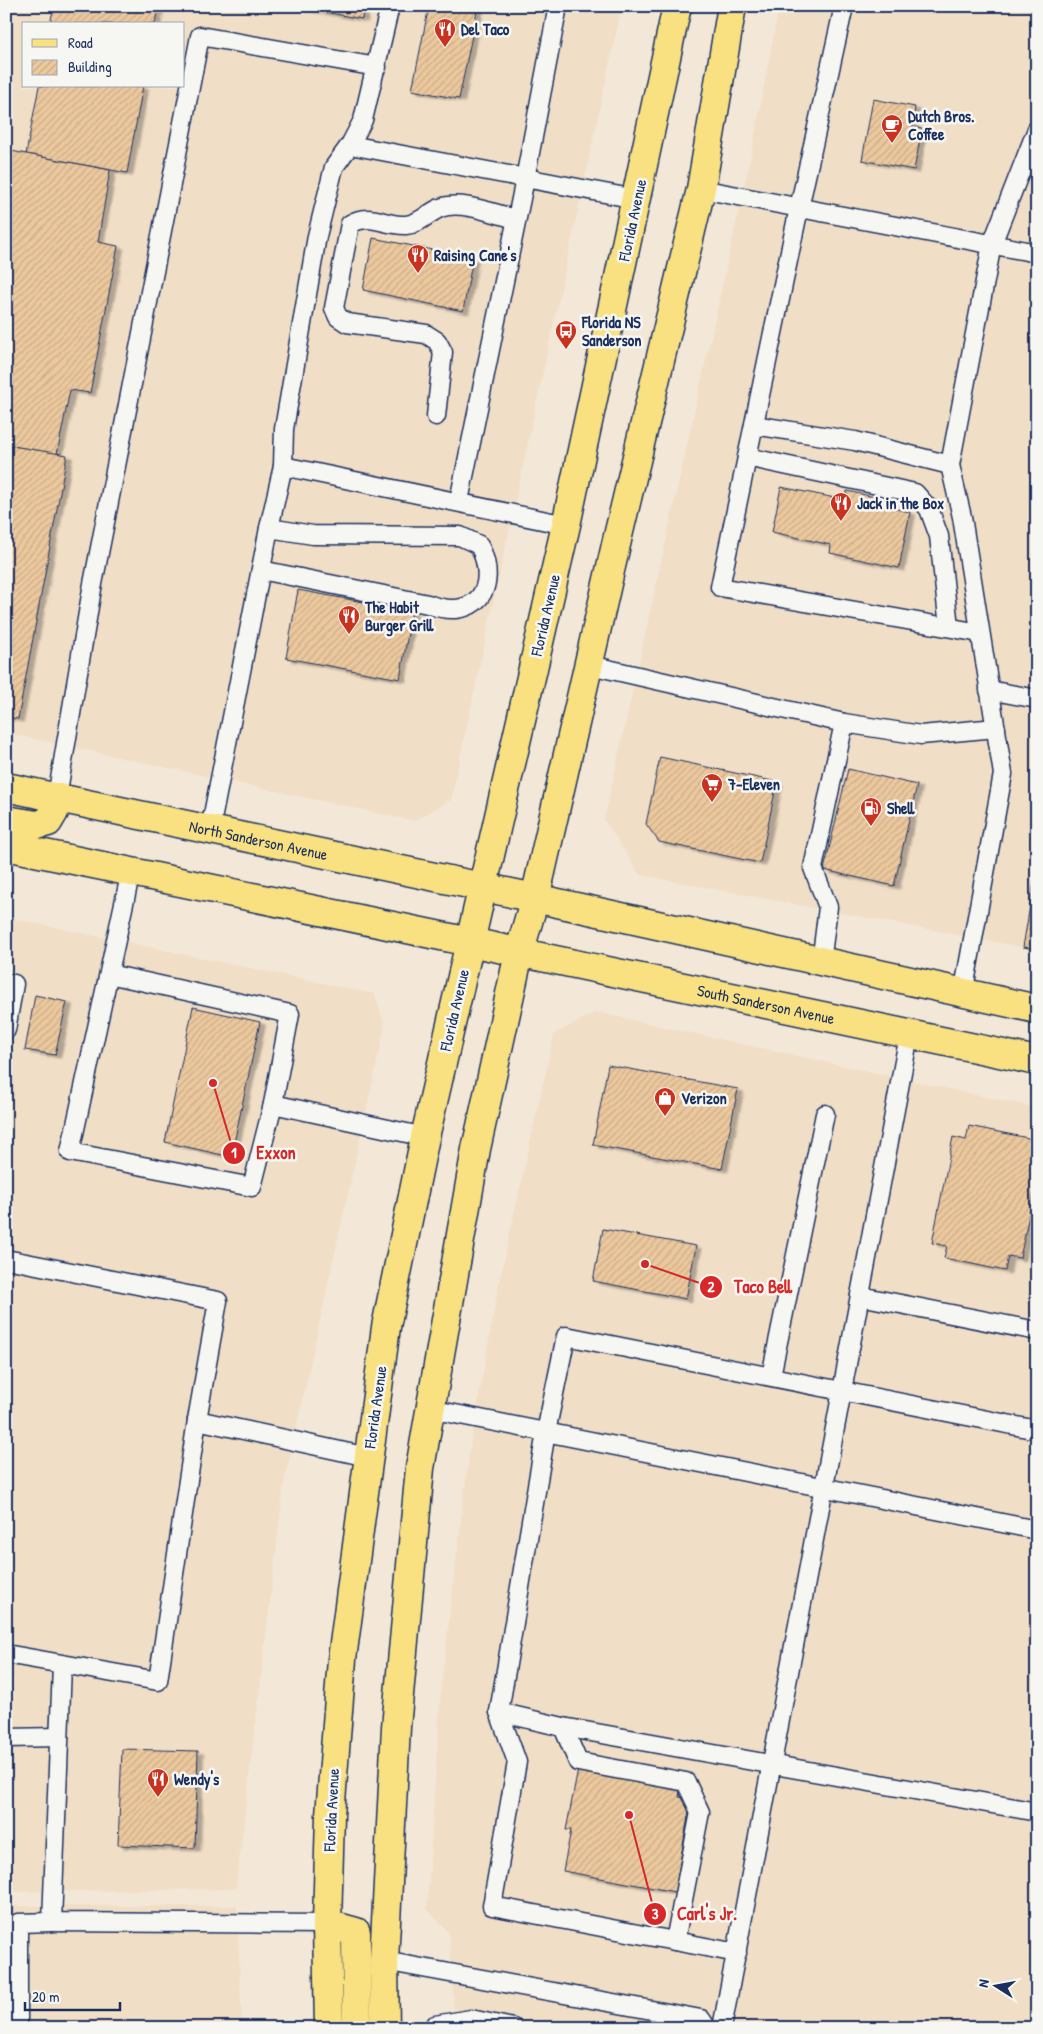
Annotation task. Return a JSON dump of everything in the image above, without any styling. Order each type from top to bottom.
[{"type":"main road","name":"Florida Avenue","points":[[385,2028],[384,1961],[396,1727],[420,1468],[476,1149],[495,947],[496,890],[566,524],[677,6]]},
{"type":"main road","name":"Florida Avenue","points":[[329,2028],[327,1924],[330,1815],[342,1659],[386,1327],[425,1137],[495,947],[535,898],[590,665],[618,536],[701,189],[732,6]]},
{"type":"main road","name":"North Sanderson Avenue","points":[[6,787],[496,890]]},
{"type":"main road","points":[[6,820],[37,825],[48,822],[54,812],[57,797]]},
{"type":"main road","points":[[6,846],[495,947]]},
{"type":"main road","points":[[496,890],[1037,1010]]},
{"type":"main road","name":"South Sanderson Avenue","points":[[495,947],[1037,1061]]},
{"type":"main road","points":[[973,1048],[1037,1047]]},
{"type":"main road","points":[[327,1924],[356,1932],[357,2028]]},
{"type":"lane","points":[[210,830],[269,528],[283,466],[284,429],[317,236],[334,167],[350,145],[364,120],[378,68],[390,6]]},
{"type":"lane","points":[[459,501],[525,179],[558,6]]},
{"type":"lane","points":[[844,6],[799,208],[720,587],[980,633]]},
{"type":"lane","points":[[57,797],[92,589],[200,36],[378,68]]},
{"type":"lane","points":[[963,994],[1003,774],[988,690],[962,517],[950,465],[992,244],[1037,129]]},
{"type":"lane","points":[[350,145],[636,199]]},
{"type":"lane","points":[[701,189],[1037,253]]},
{"type":"lane","points":[[436,416],[443,352],[437,341],[426,334],[347,323],[338,317],[334,308],[350,224],[361,218],[405,225],[419,222],[441,208],[461,206],[516,219]]},
{"type":"lane","points":[[754,425],[855,441],[950,465]]},
{"type":"lane","points":[[747,457],[915,493],[929,510],[939,536],[949,628]]},
{"type":"lane","points":[[283,466],[566,524]]},
{"type":"lane","points":[[261,570],[428,604],[441,609],[455,610],[468,606],[480,598],[488,584],[488,570],[479,545],[460,536],[313,535],[269,528]]},
{"type":"lane","points":[[590,665],[844,723],[921,735],[996,728]]},
{"type":"lane","points":[[988,690],[1037,699]]},
{"type":"lane","points":[[821,963],[828,907],[813,868],[844,723]]},
{"type":"lane","points":[[109,974],[290,1014],[273,1104],[252,1187],[70,1152],[131,871]]},
{"type":"lane","points":[[6,983],[14,984],[6,1030]]},
{"type":"lane","points":[[722,2028],[909,1035]]},
{"type":"lane","points":[[273,1104],[425,1137]]},
{"type":"lane","points":[[771,1376],[825,1114]]},
{"type":"lane","points":[[6,1259],[218,1301],[197,1420],[158,1681],[62,1666],[6,1654]]},
{"type":"lane","points":[[860,1296],[1037,1331]]},
{"type":"lane","points":[[737,1952],[492,1906],[518,1762],[499,1712],[546,1432],[566,1336],[1037,1430]]},
{"type":"lane","points":[[430,1410],[825,1486],[1037,1530]]},
{"type":"lane","points":[[197,1420],[368,1457]]},
{"type":"lane","points":[[52,1922],[62,1666]]},
{"type":"lane","points":[[499,1712],[564,1727],[1037,1812]]},
{"type":"lane","points":[[564,1727],[578,1762],[686,1782],[694,1796],[700,1812],[675,1941]]},
{"type":"lane","points":[[6,1738],[59,1737]]},
{"type":"lane","points":[[18,2028],[12,1923],[327,1924]]},
{"type":"lane","points":[[384,1961],[701,2019],[707,2028]]},
{"type":"lane","points":[[432,2028],[435,2025],[471,2019],[513,2028]]},
{"type":"shaded area","points":[[6,6],[622,6],[451,800],[414,821],[6,733]]},
{"type":"shaded area","points":[[779,6],[1037,6],[1037,950],[640,875],[604,820],[751,155]]},
{"type":"shaded area","points":[[6,917],[375,994],[385,1026],[284,1484],[236,1889],[12,1892],[14,1677],[6,1675]]},
{"type":"shaded area","points":[[596,1012],[1037,1108],[1037,2028],[455,2028],[449,1933],[427,1909],[441,1686],[469,1453],[499,1282],[554,1034]]},
{"type":"shaded area","points":[[6,1691],[10,1691],[9,1906],[237,1906],[242,2028],[6,2028]]},
{"type":"building","points":[[54,6],[158,6],[155,22],[50,22]]},
{"type":"building","points":[[293,6],[364,6],[362,19]]},
{"type":"building","name":"Del Taco","points":[[429,6],[478,6],[459,99],[412,90]]},
{"type":"building","points":[[39,88],[143,88],[127,173],[26,154]]},
{"type":"building","name":"Dutch Bros. Coffee","points":[[873,99],[915,107],[912,127],[922,129],[914,170],[862,160]]},
{"type":"building","points":[[6,150],[110,170],[98,242],[118,246],[90,393],[70,390],[57,454],[6,445]]},
{"type":"building","name":"Raising Cane's","points":[[373,238],[473,258],[463,311],[363,290]]},
{"type":"building","points":[[6,445],[67,455],[18,719],[6,717]]},
{"type":"building","name":"Jack in the Box","points":[[781,487],[845,500],[847,491],[875,497],[874,504],[910,512],[899,568],[830,553],[831,545],[772,532]]},
{"type":"building","name":"The Habit Burger Grill","points":[[298,590],[412,611],[400,679],[286,658]]},
{"type":"building","name":"7-Eleven","points":[[660,757],[777,782],[760,863],[659,842],[646,824]]},
{"type":"building","name":"Shell","points":[[848,769],[917,785],[894,886],[824,870]]},
{"type":"building","points":[[1037,864],[1037,949],[1023,947]]},
{"type":"building","points":[[35,995],[67,1002],[55,1055],[25,1050]]},
{"type":"building","points":[[193,1007],[260,1022],[231,1157],[165,1142]]},
{"type":"building","name":"Verizon","points":[[608,1065],[738,1089],[722,1169],[593,1145]]},
{"type":"building","points":[[969,1126],[1033,1139],[1029,1153],[1037,1154],[1037,1177],[1020,1258],[1008,1256],[1005,1271],[944,1258],[947,1246],[932,1243],[953,1137],[966,1140]]},
{"type":"building","points":[[603,1229],[696,1246],[686,1299],[593,1281]]},
{"type":"building","name":"Wendy's","points":[[122,1749],[198,1751],[195,1848],[118,1845]]},
{"type":"building","points":[[579,1765],[681,1785],[679,1797],[691,1799],[675,1892],[563,1871],[571,1830],[566,1830]]},
{"type":"place","name":"Del Taco","points":[[445,48]]},
{"type":"place","name":"Dutch Bros. Coffee","points":[[892,144]]},
{"type":"place","name":"Raising Cane's","points":[[418,274]]},
{"type":"place","name":"Florida NS Sanderson","points":[[566,350]]},
{"type":"place","name":"Jack in the Box","points":[[841,522]]},
{"type":"place","name":"The Habit Burger Grill","points":[[349,635]]},
{"type":"place","name":"7-Eleven","points":[[712,803]]},
{"type":"place","name":"Shell","points":[[871,827]]},
{"type":"place","name":"Exxon","points":[[213,1083]]},
{"type":"place","name":"Verizon","points":[[665,1117]]},
{"type":"place","name":"Taco Bell","points":[[645,1264]]},
{"type":"place","name":"Wendy's","points":[[158,1798]]},
{"type":"place","name":"Carl's Jr.","points":[[629,1815]]}]
